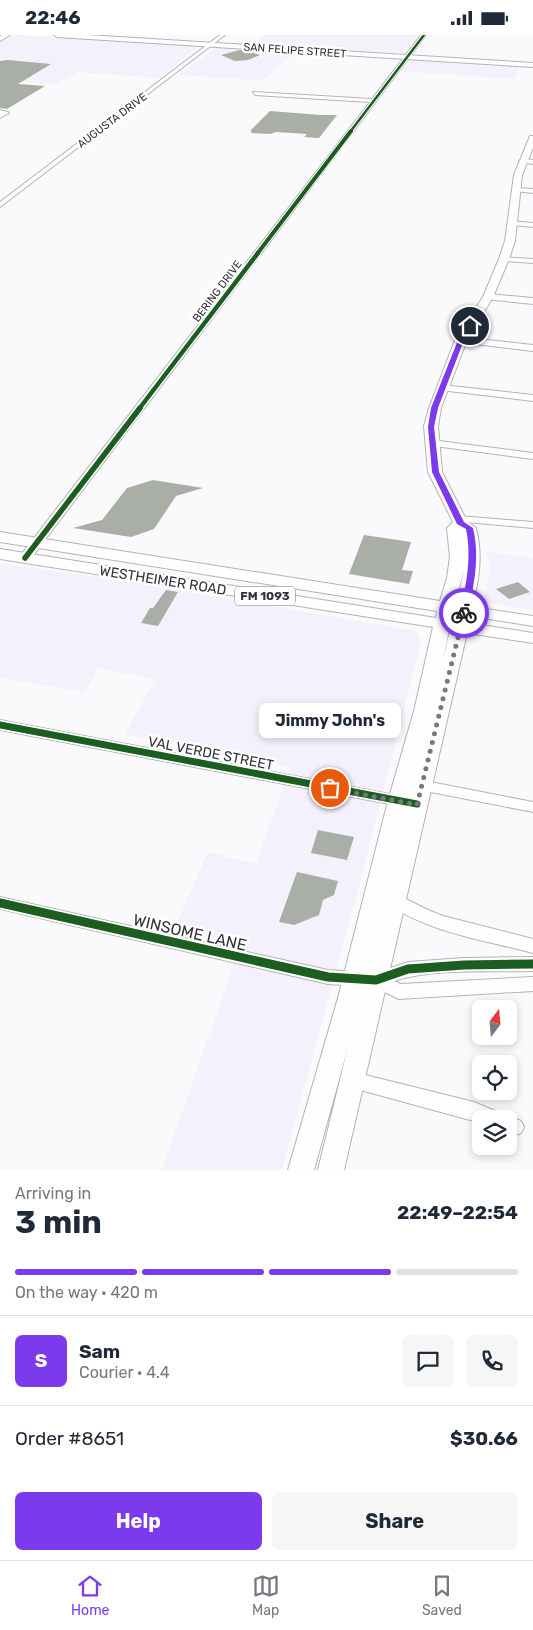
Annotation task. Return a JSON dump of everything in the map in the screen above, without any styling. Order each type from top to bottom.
[{"type":"main road","points":[[0,39],[7,35]]},
{"type":"main road","name":"SAN FELIPE STREET","points":[[57,35],[212,43]]},
{"type":"main road","name":"SAN FELIPE STREET","points":[[96,35],[533,64]]},
{"type":"main road","points":[[301,1170],[394,899],[422,711],[453,617],[455,578],[466,558],[469,528],[460,521],[435,472],[431,427],[435,408],[461,340],[488,297],[504,259],[522,161],[533,138]]},
{"type":"main road","name":"WESTHEIMER ROAD","points":[[0,537],[236,570],[453,617],[533,638]]},
{"type":"main road","name":"WESTHEIMER ROAD","points":[[0,554],[235,591],[453,617],[533,621]]},
{"type":"main road","points":[[161,579],[177,574],[218,580],[236,570]]},
{"type":"main road","points":[[235,591],[237,586],[245,583],[307,593],[330,589]]},
{"type":"main road","points":[[331,1170],[353,1080],[365,979],[410,793]]},
{"type":"street","name":"AUGUSTA DRIVE","points":[[0,205],[223,35]]},
{"type":"street","name":"BERING DRIVE","points":[[25,558],[424,35]]},
{"type":"street","points":[[269,94],[276,88]]},
{"type":"street","points":[[255,93],[374,101]]},
{"type":"street","points":[[0,112],[6,113],[0,116]]},
{"type":"street","points":[[522,161],[533,162]]},
{"type":"street","points":[[516,190],[533,191]]},
{"type":"street","points":[[512,223],[533,225]]},
{"type":"street","points":[[504,259],[533,261]]},
{"type":"street","points":[[488,297],[533,301]]},
{"type":"street","points":[[461,340],[533,348]]},
{"type":"street","points":[[443,388],[533,398]]},
{"type":"street","points":[[431,443],[533,457]]},
{"type":"street","points":[[460,521],[533,525]]},
{"type":"street","name":"VAL VERDE STREET","points":[[0,725],[410,793],[533,807]]},
{"type":"street","points":[[394,899],[404,908],[437,920],[533,946]]},
{"type":"street","name":"WINSOME LANE","points":[[0,903],[328,977],[365,979]]},
{"type":"street","points":[[365,979],[408,969],[533,963]]},
{"type":"street","points":[[365,979],[399,993],[533,984]]},
{"type":"street","points":[[353,1080],[472,1110]]},
{"type":"shaded area","points":[[0,35],[200,46],[159,78],[77,72],[57,84],[0,80]]},
{"type":"shaded area","points":[[266,35],[418,35],[404,53],[255,44]]},
{"type":"shaded area","points":[[217,47],[294,52],[263,81],[179,75]]},
{"type":"shaded area","points":[[412,59],[520,65],[515,79],[401,71]]},
{"type":"shaded area","points":[[486,552],[533,558],[533,610],[484,602],[490,568]]},
{"type":"shaded area","points":[[0,563],[149,585],[416,631],[421,641],[360,883],[282,1170],[162,1170],[241,943],[175,927],[208,852],[256,864],[290,767],[125,734],[155,679],[98,668],[85,692],[0,678]]},
{"type":"building","points":[[240,50],[260,55],[248,60],[235,61],[221,55]]},
{"type":"building","points":[[0,61],[51,64],[18,84],[45,86],[7,109],[0,108]]},
{"type":"building","points":[[270,111],[337,115],[319,138],[304,137],[307,134],[251,133],[252,131],[250,131]]},
{"type":"building","points":[[153,480],[203,488],[176,496],[154,529],[131,537],[73,528],[102,520],[127,488]]},
{"type":"building","points":[[364,535],[411,542],[402,570],[413,571],[409,584],[349,574]]},
{"type":"building","points":[[518,582],[530,592],[509,599],[496,589]]},
{"type":"building","points":[[166,590],[178,592],[158,626],[141,623],[150,608],[153,608]]},
{"type":"building","points":[[318,830],[354,837],[347,860],[311,853]]},
{"type":"building","points":[[297,872],[338,881],[334,895],[323,900],[319,915],[294,925],[279,922]]},
{"type":"cycle path","points":[[25,558],[424,35]]},
{"type":"cycle path","points":[[0,725],[417,804]]},
{"type":"cycle path","points":[[0,903],[328,977],[376,980],[408,969],[464,965],[533,964]]},
{"type":"way so far","points":[[330,788],[417,805],[464,613]]},
{"type":"place","name":"Jimmy John's","points":[[330,788]]},
{"type":"route","points":[[464,613],[472,574],[472,542],[469,528],[461,524],[435,472],[431,427],[435,408],[461,340],[470,326]]}]
